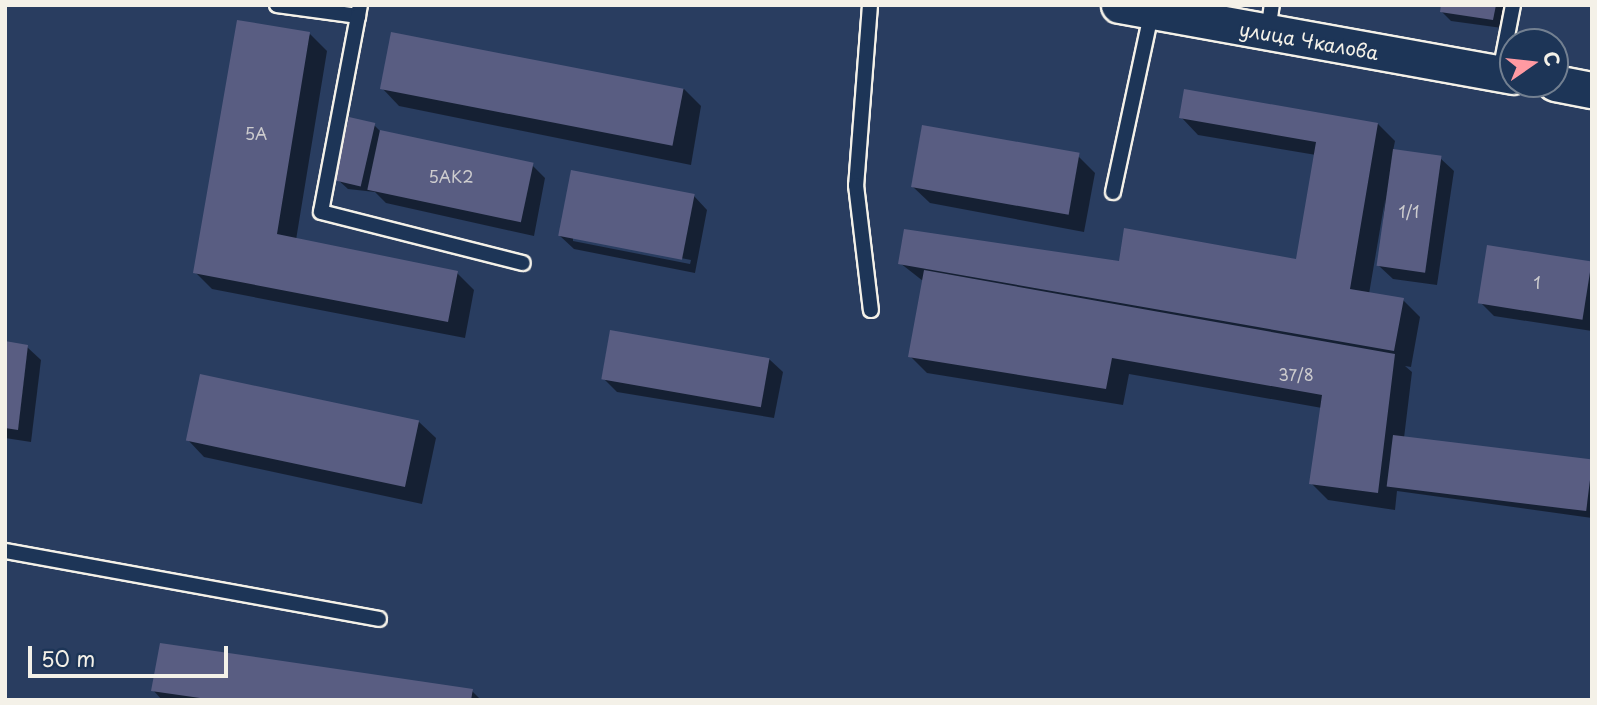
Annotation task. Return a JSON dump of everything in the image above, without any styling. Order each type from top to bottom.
[{"type":"street","name":"улица Чкалова","points":[[1141,7],[1270,20],[1499,73]]},
{"type":"street","points":[[1569,86],[1592,90]]},
{"type":"lane","points":[[277,5],[359,11],[321,212],[523,262]]},
{"type":"lane","points":[[870,5],[856,185],[871,310]]},
{"type":"lane","points":[[1511,28],[1513,5]]},
{"type":"lane","points":[[1113,192],[1141,7]]},
{"type":"lane","points":[[5,551],[379,619]]},
{"type":"building","points":[[1441,5],[1496,5],[1493,20],[1440,12]]},
{"type":"building","points":[[237,20],[310,32],[277,234],[458,271],[448,322],[193,273]]},
{"type":"building","points":[[391,32],[684,89],[672,146],[380,89]]},
{"type":"building","points":[[1184,89],[1378,123],[1350,289],[1404,298],[1394,351],[898,264],[904,229],[1119,261],[1124,228],[1296,259],[1316,142],[1179,118]]},
{"type":"building","points":[[349,117],[375,123],[361,186],[334,180]]},
{"type":"building","points":[[922,125],[1080,153],[1069,215],[911,187]]},
{"type":"building","points":[[380,130],[534,163],[521,222],[367,190]]},
{"type":"building","points":[[1393,149],[1442,156],[1425,273],[1377,266]]},
{"type":"building","points":[[571,170],[695,194],[682,260],[558,236]]},
{"type":"building","points":[[1487,245],[1592,262],[1582,320],[1478,303]]},
{"type":"building","points":[[924,270],[1395,354],[1378,493],[1309,484],[1322,395],[1112,358],[1106,389],[908,357]]},
{"type":"building","points":[[610,330],[770,358],[761,407],[601,379]]},
{"type":"building","points":[[5,341],[28,345],[18,430],[5,428]]},
{"type":"building","points":[[200,374],[419,421],[405,487],[186,441]]},
{"type":"building","points":[[1393,435],[1592,459],[1586,511],[1387,487]]},
{"type":"building","points":[[160,643],[473,689],[471,700],[214,700],[151,691]]}]
